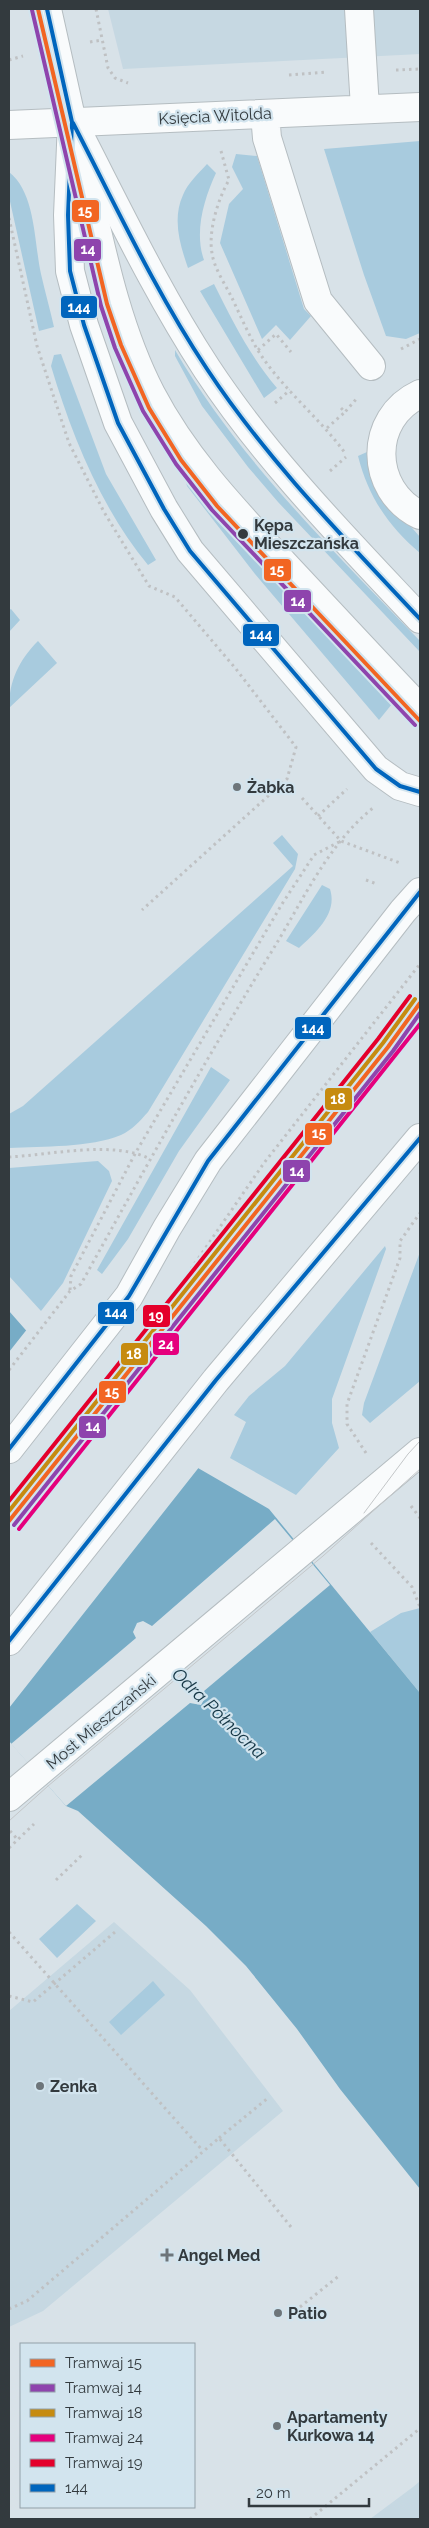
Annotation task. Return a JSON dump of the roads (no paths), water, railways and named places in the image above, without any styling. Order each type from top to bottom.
[{"type":"main road","points":[[47,9],[72,122],[119,311],[137,364],[168,424],[189,456],[221,498],[420,709]]},
{"type":"main road","points":[[359,9],[365,108]]},
{"type":"main road","name":"Księcia Witolda","points":[[9,125],[420,107]]},
{"type":"main road","points":[[265,114],[267,138],[318,301],[371,366]]},
{"type":"main road","points":[[72,122],[162,294],[207,369],[272,455],[420,618]]},
{"type":"main road","points":[[72,122],[68,215],[70,271],[84,325],[118,423],[164,509],[190,551],[376,769],[400,786],[420,792]]},
{"type":"main road","points":[[420,394],[411,398],[392,418],[381,444],[381,464],[387,484],[398,501],[420,515]]},
{"type":"main road","points":[[9,1449],[112,1321],[129,1296],[167,1228],[208,1161],[308,1036],[402,911],[420,892]]},
{"type":"main road","points":[[9,1641],[205,1395],[420,1138]]},
{"type":"main road","name":"Most Mieszczański","points":[[9,1798],[420,1452]]},
{"type":"water","name":"Odra Północna","points":[[9,1311],[38,1344],[198,1468],[269,1509],[420,1693],[420,2189],[340,2089],[297,2029],[246,1966],[206,1926],[78,1811],[66,1806],[9,1741]]},
{"type":"tram line","name":"15","points":[[38,9],[107,304],[121,345],[149,408],[181,460],[217,506],[420,721]]},
{"type":"tram line","name":"14","points":[[32,10],[101,306],[115,348],[143,411],[176,464],[212,510],[415,725]]},
{"type":"tram line","name":"19","points":[[9,1501],[378,1039],[410,996]]},
{"type":"tram line","name":"18","points":[[9,1511],[383,1043],[415,999]]},
{"type":"tram line","name":"15","points":[[9,1521],[388,1047],[420,1003]]},
{"type":"tram line","name":"14","points":[[14,1525],[393,1051],[420,1013]]},
{"type":"tram line","name":"24","points":[[19,1529],[420,1024]]},
{"type":"tram line","points":[[364,1513],[420,1441]]},
{"type":"tram line","points":[[9,1821],[48,1786],[323,1556],[420,1469]]},
{"type":"place","name":"Kępa Mieszczańska","points":[[243,534]]},
{"type":"place","name":"Żabka","points":[[237,787]]},
{"type":"place","name":"Zenka","points":[[40,2086]]},
{"type":"place","name":"Angel Med","points":[[167,2255]]},
{"type":"place","name":"Patio","points":[[278,2313]]},
{"type":"place","name":"Apartamenty Kurkowa 14","points":[[277,2426]]}]
